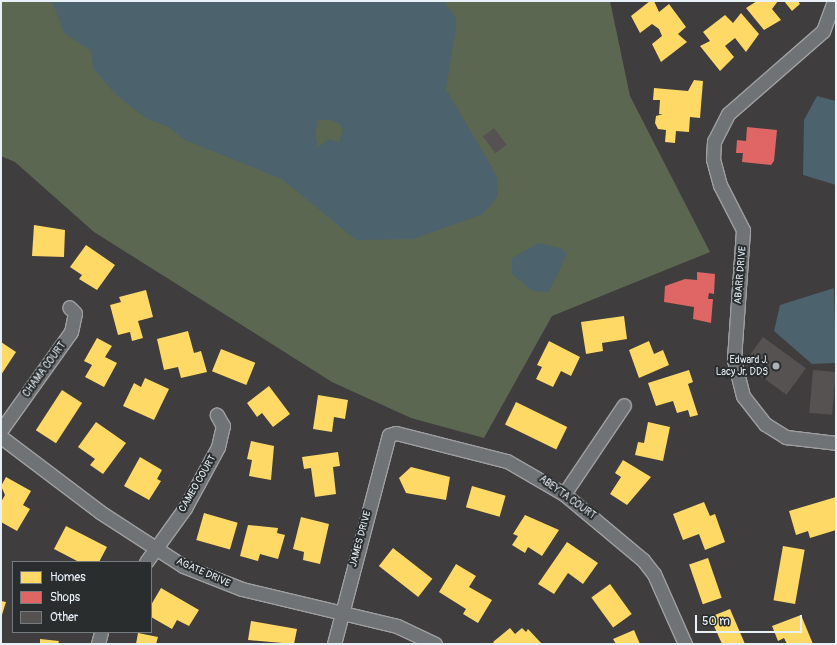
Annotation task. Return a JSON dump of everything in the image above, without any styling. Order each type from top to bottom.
[{"type":"street","name":"ABARR DRIVE","points":[[834,1],[823,31],[728,114],[714,141],[713,159],[720,185],[743,230],[734,360],[743,396],[761,420],[786,437],[836,443]]},
{"type":"street","name":"CHAMA COURT","points":[[1,430],[71,332],[75,313],[69,307]]},
{"type":"street","points":[[564,494],[624,405]]},
{"type":"street","name":"CAMEO COURT","points":[[147,561],[185,508],[218,448],[223,426],[217,415]]},
{"type":"street","name":"ABEYTA COURT","points":[[389,435],[396,433],[501,459],[524,468],[564,494],[643,560],[654,574],[685,644]]},
{"type":"street","name":"JAMES DRIVE","points":[[334,644],[389,435]]},
{"type":"street","name":"AGATE DRIVE","points":[[1,437],[100,512],[184,566],[227,585],[342,611],[397,626],[435,644]]},
{"type":"street","points":[[98,644],[101,633]]},
{"type":"green space","points":[[1,1],[610,1],[630,96],[710,252],[552,316],[484,438],[411,418],[332,382],[94,232],[15,162],[1,156]]},
{"type":"water","points":[[52,1],[444,1],[456,18],[456,28],[446,89],[497,176],[498,196],[483,214],[413,239],[356,240],[282,179],[183,139],[169,127],[147,119],[114,93],[94,69],[90,50],[64,33]],"holes":[[[318,120],[331,120],[340,124],[343,129],[339,142],[329,139],[318,147],[315,134]]]},
{"type":"water","points":[[817,96],[836,101],[836,185],[803,175],[804,120]]},
{"type":"water","points":[[539,243],[561,248],[567,254],[549,292],[533,291],[512,274],[512,258]]},
{"type":"water","points":[[834,288],[836,363],[812,364],[774,331],[780,305]]},
{"type":"building: Homes","points":[[650,1],[654,1],[659,12],[669,4],[686,27],[678,34],[687,42],[661,62],[652,44],[662,36],[659,29],[652,24],[640,33],[631,16]]},
{"type":"building: Homes","points":[[757,1],[778,1],[772,9],[781,20],[764,30],[746,8]]},
{"type":"building: Homes","points":[[784,1],[798,1],[800,4],[792,11]]},
{"type":"building: Homes","points":[[741,13],[759,34],[746,52],[735,38],[725,46],[734,57],[720,71],[700,46],[710,41],[703,32],[725,15],[733,23]]},
{"type":"building: Homes","points":[[694,80],[703,81],[700,118],[690,117],[689,132],[676,131],[675,143],[665,142],[666,130],[658,129],[655,123],[656,116],[663,114],[659,114],[660,100],[653,100],[654,88],[688,91]]},
{"type":"building: Homes","points":[[34,225],[65,230],[64,257],[32,256]]},
{"type":"building: Homes","points":[[86,245],[115,265],[97,290],[79,279],[82,275],[70,267]]},
{"type":"building: Homes","points":[[146,290],[153,317],[138,321],[143,338],[132,341],[130,332],[118,335],[110,305],[121,302],[119,297]]},
{"type":"building: Homes","points":[[624,316],[627,339],[602,343],[603,351],[586,354],[581,322]]},
{"type":"building: Homes","points":[[188,331],[194,353],[201,351],[207,372],[181,378],[178,367],[164,370],[157,339]]},
{"type":"building: Homes","points":[[97,338],[112,346],[105,357],[117,363],[104,387],[85,377],[92,365],[84,361]]},
{"type":"building: Homes","points":[[549,341],[580,357],[571,376],[561,371],[553,387],[536,379],[542,367],[537,365]]},
{"type":"building: Homes","points":[[649,341],[654,354],[663,350],[669,365],[639,378],[629,350]]},
{"type":"building: Homes","points":[[1,342],[16,352],[1,375]]},
{"type":"building: Homes","points":[[221,349],[255,363],[246,385],[212,371]]},
{"type":"building: Homes","points":[[689,370],[693,382],[688,384],[698,415],[690,417],[688,410],[677,413],[673,401],[656,406],[648,383]]},
{"type":"building: Homes","points":[[145,378],[169,389],[154,420],[123,406],[134,383],[141,387]]},
{"type":"building: Homes","points":[[269,386],[290,414],[273,427],[262,413],[257,417],[247,403]]},
{"type":"building: Homes","points":[[62,390],[82,403],[56,443],[36,430]]},
{"type":"building: Homes","points":[[318,395],[348,400],[345,419],[334,417],[332,432],[313,429]]},
{"type":"building: Homes","points":[[516,402],[567,427],[556,449],[505,424]]},
{"type":"building: Homes","points":[[96,422],[126,443],[103,474],[90,465],[95,459],[78,447]]},
{"type":"building: Homes","points":[[648,422],[670,427],[663,461],[635,455],[638,442],[644,443]]},
{"type":"building: Homes","points":[[251,441],[274,446],[271,480],[249,476],[252,460],[247,459]]},
{"type":"building: Homes","points":[[338,452],[340,466],[333,467],[336,494],[315,497],[311,468],[304,469],[302,457]]},
{"type":"building: Homes","points":[[140,457],[162,470],[157,479],[161,481],[149,500],[124,486]]},
{"type":"building: Homes","points":[[623,460],[651,477],[627,505],[610,494],[621,477],[615,473]]},
{"type":"building: Homes","points":[[411,467],[450,477],[446,500],[406,493],[399,478]]},
{"type":"building: Homes","points":[[6,477],[31,491],[23,505],[30,509],[17,531],[1,522],[1,502],[5,495],[1,486]]},
{"type":"building: Homes","points":[[472,486],[506,496],[500,517],[466,507]]},
{"type":"building: Homes","points":[[836,497],[836,530],[810,538],[808,531],[796,535],[789,511]]},
{"type":"building: Homes","points":[[704,502],[710,516],[715,514],[725,542],[705,550],[699,534],[683,540],[673,514]]},
{"type":"building: Homes","points":[[204,513],[238,523],[230,550],[196,540]]},
{"type":"building: Homes","points":[[525,515],[559,530],[542,556],[528,547],[525,553],[512,545],[518,536],[513,534]]},
{"type":"building: Homes","points":[[301,517],[329,524],[320,564],[303,560],[304,552],[293,549]]},
{"type":"building: Homes","points":[[248,525],[278,528],[277,533],[285,535],[278,559],[260,554],[258,561],[240,556]]},
{"type":"building: Homes","points":[[66,526],[107,547],[100,561],[77,561],[54,549]]},
{"type":"building: Homes","points":[[567,542],[598,563],[583,584],[568,573],[554,594],[538,584]]},
{"type":"building: Homes","points":[[783,546],[805,550],[795,604],[773,600]]},
{"type":"building: Homes","points":[[393,548],[432,579],[418,597],[379,566]]},
{"type":"building: Homes","points":[[708,558],[722,598],[703,604],[689,565]]},
{"type":"building: Homes","points":[[456,564],[476,576],[469,587],[492,600],[478,623],[463,614],[466,609],[439,592]]},
{"type":"building: Homes","points":[[610,584],[632,614],[613,627],[591,598]]},
{"type":"building: Homes","points":[[161,588],[199,610],[189,626],[177,620],[172,629],[152,618],[152,603]]},
{"type":"building: Homes","points":[[1,601],[6,602],[1,618]]},
{"type":"building: Homes","points":[[730,609],[745,644],[722,644],[710,617]]},
{"type":"building: Homes","points":[[801,615],[813,644],[787,644],[784,638],[778,641],[772,626]]},
{"type":"building: Homes","points":[[251,621],[297,629],[294,644],[248,640]]},
{"type":"building: Homes","points":[[510,628],[515,634],[522,628],[526,632],[528,629],[542,644],[495,644],[493,642]]},
{"type":"building: Homes","points":[[634,630],[640,644],[616,644],[613,639]]},
{"type":"building: Homes","points":[[138,633],[158,637],[156,644],[136,644]]},
{"type":"building: Homes","points":[[40,639],[59,641],[58,644],[40,644]]},
{"type":"building: Shops","points":[[747,127],[777,130],[774,161],[771,165],[742,162],[743,153],[736,153],[737,140],[746,141]]},
{"type":"building: Shops","points":[[697,272],[715,274],[714,294],[709,293],[708,299],[713,299],[711,323],[693,319],[694,307],[664,302],[665,286],[685,279],[697,280]]},
{"type":"building: Other","points":[[494,128],[507,145],[495,153],[483,136]]},
{"type":"building: Other","name":"Edward J. Lacy Jr. DDS","points":[[763,337],[806,368],[786,395],[744,364]]},
{"type":"building: Other","points":[[813,370],[836,372],[832,415],[809,413]]},
{"type":"place","name":"Edward J. Lacy Jr. DDS","points":[[776,366]]}]
